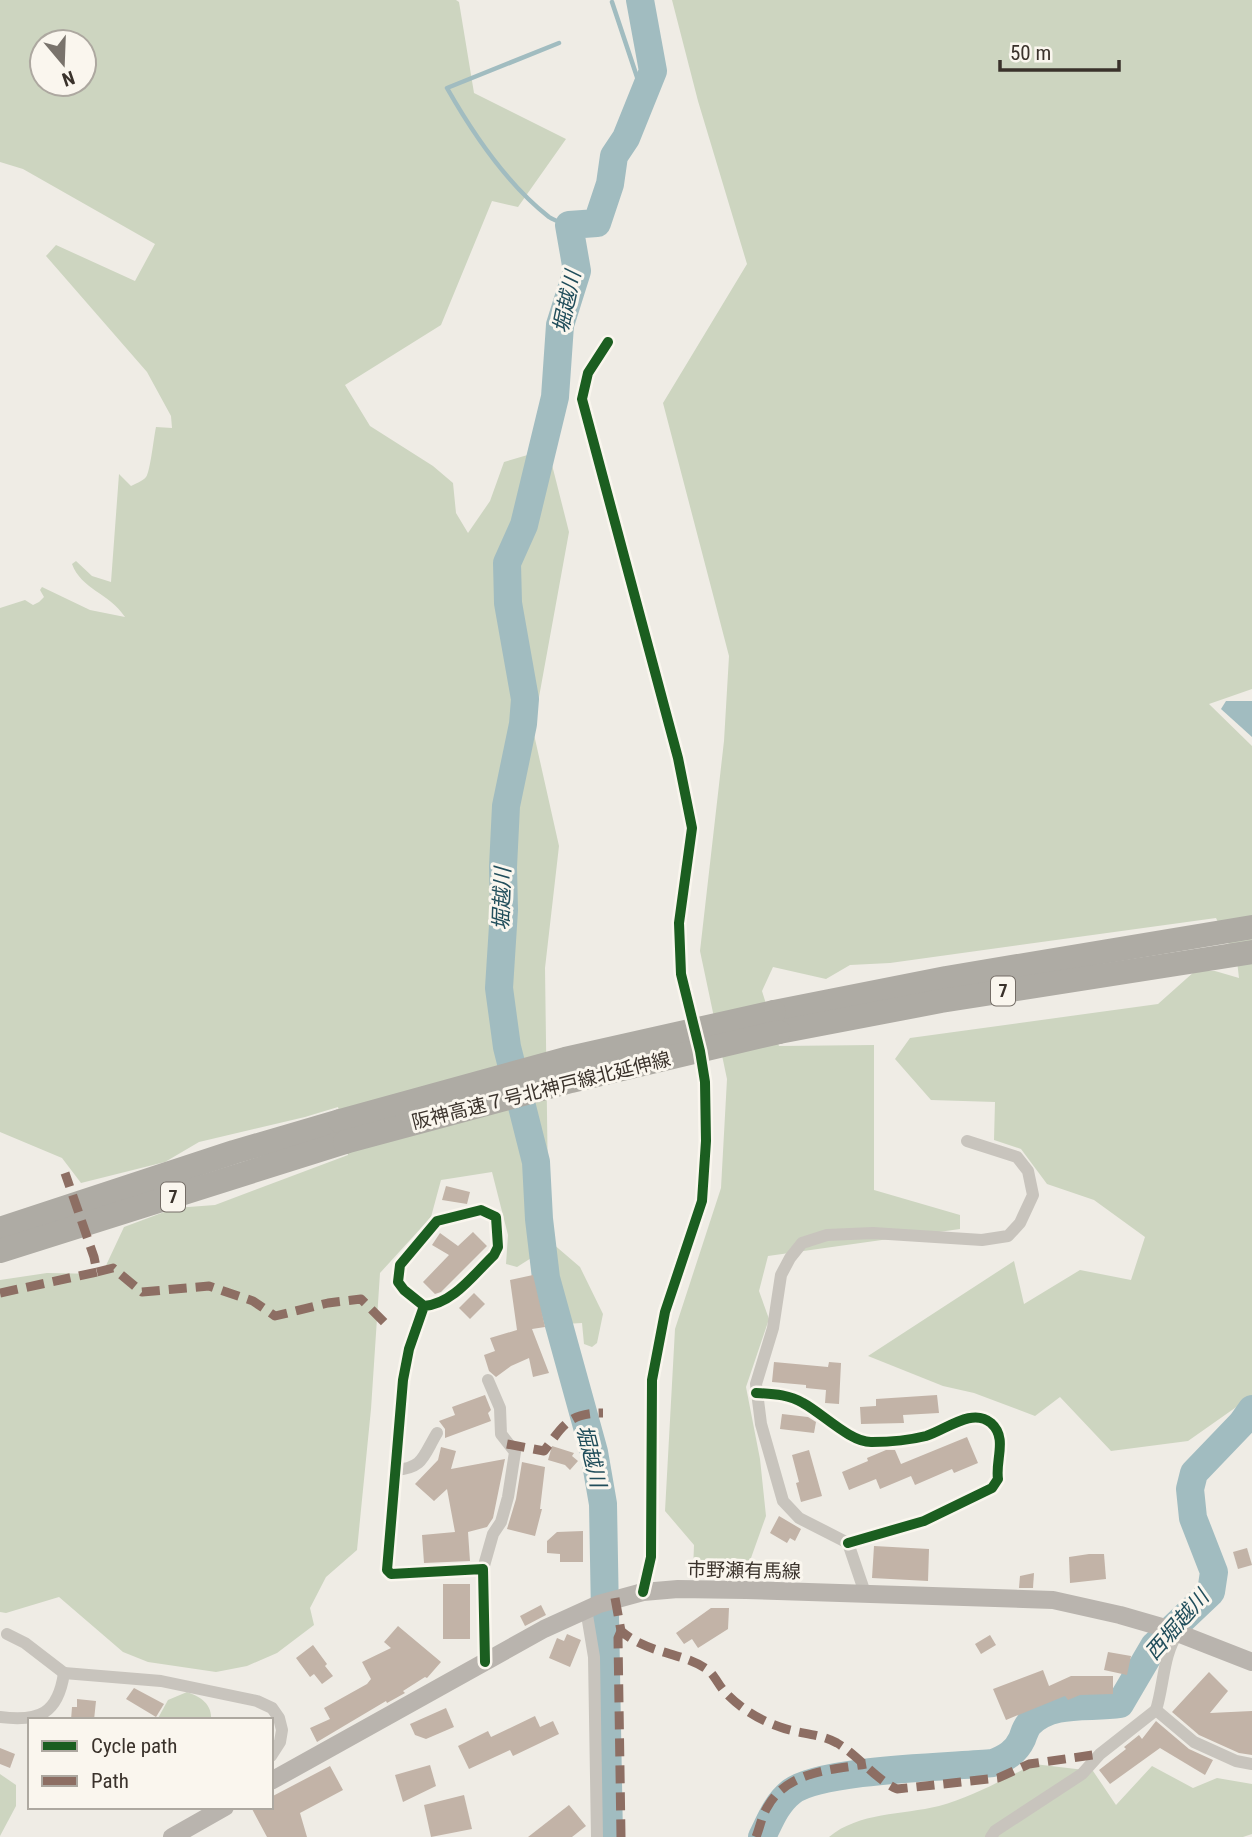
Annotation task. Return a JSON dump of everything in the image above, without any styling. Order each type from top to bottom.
[{"type":"highway","name":"7","points":[[776,1022],[946,978],[1252,927]]},
{"type":"highway","name":"7","points":[[776,1022],[941,1001],[1240,954]]},
{"type":"highway","name":"阪神高速７号北神戸線北延伸線","points":[[343,1132],[570,1081],[776,1022]]},
{"type":"highway","name":"7","points":[[0,1228],[234,1152],[343,1132]]},
{"type":"highway","name":"7","points":[[0,1251],[343,1132]]},
{"type":"main road","name":"市野瀬有馬線","points":[[273,1780],[544,1629],[599,1604],[643,1592],[678,1589],[1053,1600],[1172,1630],[1252,1662]]},
{"type":"main road","points":[[172,1837],[218,1809]]},
{"type":"street","points":[[608,342],[588,373],[582,399],[668,721],[692,828],[679,923],[681,974],[705,1082],[706,1141],[702,1201],[665,1312],[652,1380],[651,1557],[643,1592]]},
{"type":"street","points":[[865,1594],[848,1544],[799,1518],[783,1501],[761,1424],[756,1393],[773,1328],[781,1275],[802,1243],[827,1235],[873,1233],[982,1240],[1008,1237],[1020,1223],[1033,1195],[1028,1171],[1017,1157],[967,1140]]},
{"type":"street","points":[[481,1210],[496,1217],[499,1232],[498,1247],[494,1255],[448,1300],[437,1305],[424,1306],[398,1282],[400,1265],[420,1240],[437,1222],[481,1210]]},
{"type":"street","points":[[424,1306],[409,1349],[403,1380],[387,1570],[391,1574],[483,1569]]},
{"type":"street","points":[[485,1662],[483,1569],[508,1497],[515,1452],[501,1433],[500,1408],[488,1380]]},
{"type":"street","points":[[756,1393],[782,1395],[801,1402],[856,1438],[869,1443],[926,1436],[977,1416],[990,1422],[1000,1434],[1001,1450],[996,1466],[998,1479],[992,1488],[924,1521],[848,1544]]},
{"type":"street","points":[[395,1470],[411,1469],[418,1465],[437,1433]]},
{"type":"street","points":[[597,1837],[594,1657],[599,1604]]},
{"type":"street","points":[[991,1837],[1082,1774],[1100,1754],[1156,1710],[1163,1688],[1172,1630]]},
{"type":"street","points":[[7,1634],[25,1643],[64,1673],[161,1681],[257,1701],[272,1708],[279,1718],[282,1730],[280,1742],[273,1753]]},
{"type":"street","points":[[0,1717],[25,1719],[51,1708],[61,1693],[64,1673]]},
{"type":"street","points":[[1156,1710],[1194,1742],[1252,1764]]},
{"type":"green space","points":[[0,0],[456,0],[459,2],[474,93],[566,139],[518,207],[492,201],[441,325],[345,385],[370,426],[433,466],[453,483],[456,513],[468,533],[490,501],[504,462],[548,449],[569,532],[533,730],[559,846],[545,968],[548,1187],[552,1243],[580,1267],[603,1314],[597,1343],[592,1347],[584,1344],[582,1323],[565,1324],[536,1255],[517,1267],[506,1264],[508,1235],[492,1172],[441,1180],[431,1217],[380,1273],[371,1409],[357,1550],[326,1577],[310,1608],[314,1625],[277,1653],[247,1666],[216,1672],[148,1662],[123,1652],[59,1597],[6,1613],[0,1612],[0,1280],[47,1273],[102,1274],[124,1227],[175,1208],[215,1205],[348,1155],[338,1107],[199,1142],[165,1162],[81,1183],[62,1158],[0,1132],[0,608],[25,600],[33,605],[39,602],[44,597],[40,590],[42,587],[90,610],[125,617],[82,579],[72,564],[76,561],[92,576],[111,582],[119,474],[131,486],[145,478],[156,427],[172,428],[171,416],[147,372],[46,256],[56,245],[135,281],[155,244],[23,169],[0,162]]},
{"type":"green space","points":[[672,0],[1252,0],[1252,689],[1209,704],[1252,746],[1252,1396],[1188,1441],[1111,1451],[1060,1397],[1035,1416],[974,1393],[943,1386],[868,1356],[1014,1261],[1024,1304],[1080,1270],[1131,1280],[1145,1237],[1094,1200],[1047,1184],[1021,1149],[994,1140],[995,1102],[931,1100],[895,1059],[910,1038],[1158,1004],[1195,971],[1215,971],[1239,978],[1237,961],[1216,918],[890,963],[850,965],[826,979],[773,967],[762,991],[779,1046],[874,1045],[874,1190],[960,1215],[960,1229],[768,1256],[759,1291],[769,1319],[746,1387],[760,1459],[766,1516],[746,1572],[693,1571],[694,1545],[665,1511],[675,1329],[721,1188],[727,1079],[700,951],[724,741],[729,656],[663,403],[747,264],[698,101]]},
{"type":"green space","points":[[187,1692],[197,1696],[205,1702],[211,1718],[158,1718],[168,1700]]},
{"type":"green space","points":[[1034,1764],[1093,1771],[1116,1805],[1152,1766],[1193,1788],[1217,1778],[1252,1784],[1252,1834],[1243,1837],[829,1837],[867,1819],[951,1802]]},
{"type":"green space","points":[[0,1774],[16,1785],[16,1806],[0,1836]]},
{"type":"water","points":[[1226,701],[1252,701],[1252,737],[1221,709]]},
{"type":"building","points":[[446,1186],[470,1192],[467,1204],[442,1200]]},
{"type":"building","points":[[473,1232],[487,1246],[441,1292],[435,1294],[423,1282],[449,1255],[432,1245],[440,1233],[458,1246]]},
{"type":"building","points":[[533,1275],[545,1327],[532,1329],[549,1373],[533,1377],[529,1358],[496,1377],[489,1371],[484,1355],[495,1351],[490,1338],[517,1330],[510,1280]]},
{"type":"building","points":[[474,1293],[485,1304],[470,1319],[459,1308]]},
{"type":"building","points":[[774,1362],[828,1367],[829,1362],[841,1363],[839,1404],[825,1403],[826,1390],[772,1382]]},
{"type":"building","points":[[485,1395],[491,1410],[488,1413],[491,1421],[445,1438],[445,1429],[439,1421],[455,1415],[452,1407]]},
{"type":"building","points":[[937,1395],[939,1413],[903,1415],[904,1423],[861,1424],[860,1407],[876,1406],[876,1399]]},
{"type":"building","points":[[782,1414],[808,1417],[816,1422],[814,1433],[780,1429]]},
{"type":"building","points":[[967,1437],[978,1463],[954,1473],[952,1469],[915,1485],[911,1476],[880,1489],[876,1479],[849,1490],[842,1472],[886,1450],[895,1450],[901,1464]]},
{"type":"building","points":[[552,1446],[574,1453],[572,1456],[578,1461],[570,1470],[565,1465],[548,1460]]},
{"type":"building","points":[[441,1447],[456,1451],[451,1469],[505,1459],[493,1518],[487,1527],[468,1532],[470,1561],[424,1563],[422,1535],[455,1532],[447,1489],[434,1501],[415,1484],[438,1460]]},
{"type":"building","points":[[809,1450],[822,1496],[801,1502],[792,1455]]},
{"type":"building","points":[[522,1462],[545,1467],[542,1509],[535,1536],[507,1529],[516,1499]]},
{"type":"building","points":[[779,1516],[801,1529],[795,1541],[790,1538],[787,1543],[770,1533]]},
{"type":"building","points":[[583,1531],[583,1562],[560,1562],[560,1554],[547,1553],[547,1541],[557,1532]]},
{"type":"building","points":[[874,1546],[929,1549],[928,1581],[872,1578]]},
{"type":"building","points":[[1247,1548],[1252,1565],[1238,1569],[1233,1552]]},
{"type":"building","points":[[1104,1554],[1106,1579],[1070,1583],[1069,1557]]},
{"type":"building","points":[[1034,1573],[1033,1588],[1019,1588],[1020,1576]]},
{"type":"building","points":[[443,1584],[470,1584],[470,1639],[443,1639]]},
{"type":"building","points":[[541,1605],[546,1615],[525,1626],[520,1616]]},
{"type":"building","points":[[711,1608],[729,1608],[728,1629],[698,1648],[692,1639],[684,1644],[676,1633]]},
{"type":"building","points":[[398,1626],[441,1662],[427,1678],[403,1691],[405,1693],[387,1703],[386,1701],[317,1742],[310,1728],[330,1719],[324,1708],[367,1684],[371,1679],[362,1662],[391,1648],[384,1642]]},
{"type":"building","points":[[567,1634],[581,1640],[570,1667],[549,1658],[557,1638],[564,1641]]},
{"type":"building","points":[[990,1635],[996,1645],[981,1654],[975,1644]]},
{"type":"building","points":[[313,1645],[333,1676],[322,1684],[314,1674],[310,1677],[296,1658]]},
{"type":"building","points":[[1108,1652],[1131,1656],[1127,1675],[1104,1670]]},
{"type":"building","points":[[1043,1670],[1049,1686],[1071,1676],[1113,1676],[1113,1694],[1080,1695],[1068,1700],[1065,1696],[1006,1720],[993,1689]]},
{"type":"building","points":[[1209,1672],[1228,1691],[1210,1713],[1252,1711],[1252,1755],[1239,1753],[1199,1735],[1172,1712]]},
{"type":"building","points":[[134,1688],[164,1704],[156,1717],[126,1699]]},
{"type":"building","points":[[77,1699],[96,1701],[94,1718],[71,1718],[72,1707],[77,1707]]},
{"type":"building","points":[[446,1708],[454,1727],[426,1739],[415,1735],[410,1724]]},
{"type":"building","points":[[535,1716],[540,1727],[553,1721],[559,1734],[513,1756],[510,1750],[469,1769],[458,1746],[488,1731],[491,1737]]},
{"type":"building","points":[[1156,1721],[1189,1749],[1213,1760],[1205,1775],[1160,1748],[1110,1784],[1099,1770],[1139,1735],[1142,1739]]},
{"type":"building","points":[[0,1748],[15,1754],[10,1768],[0,1764]]},
{"type":"building","points":[[430,1765],[436,1786],[403,1802],[395,1775]]},
{"type":"building","points":[[330,1766],[343,1790],[300,1813],[307,1837],[267,1837],[252,1809],[273,1809],[273,1796]]},
{"type":"building","points":[[464,1795],[472,1829],[431,1837],[424,1805]]},
{"type":"building","points":[[569,1805],[586,1826],[572,1837],[528,1837]]},
{"type":"waterway","name":"堀越川","points":[[609,1837],[603,1504],[594,1452],[546,1278],[536,1162],[507,1047],[499,988],[506,806],[523,724],[525,699],[508,603],[507,563],[524,525],[555,397],[560,325],[577,271],[569,225],[597,223],[610,184],[614,156],[626,138],[653,71],[640,0]]},
{"type":"waterway","points":[[612,2],[643,95]]},
{"type":"waterway","points":[[559,43],[447,88],[479,140],[519,190],[549,217],[569,225]]},
{"type":"waterway","name":"西堀越川","points":[[762,1837],[781,1802],[791,1792],[806,1784],[856,1774],[993,1763],[1014,1751],[1029,1724],[1049,1711],[1120,1704],[1154,1646],[1211,1592],[1214,1572],[1193,1518],[1190,1489],[1194,1473],[1252,1409]]},
{"type":"marked path","points":[[0,1293],[97,1272],[65,1173]]},
{"type":"marked path","points":[[97,1272],[113,1268],[142,1292],[209,1286],[253,1301],[275,1316],[328,1303],[361,1299],[387,1325]]},
{"type":"marked path","points":[[507,1444],[544,1451],[562,1428],[574,1418],[603,1413]]},
{"type":"marked path","points":[[615,1598],[621,1631],[632,1639],[699,1665],[711,1673],[731,1698],[765,1721],[837,1743],[897,1789],[998,1778],[1029,1764],[1100,1754]]},
{"type":"marked path","points":[[621,1631],[618,1638],[621,1837]]},
{"type":"marked path","points":[[756,1837],[768,1806],[787,1786],[811,1774],[866,1764]]},
{"type":"cycle path","points":[[608,342],[588,373],[582,399],[678,758],[692,828],[679,923],[681,974],[705,1082],[706,1141],[702,1201],[665,1312],[652,1380],[651,1557],[643,1592]]},
{"type":"cycle path","points":[[424,1306],[398,1282],[400,1265],[437,1221],[481,1210],[496,1217],[498,1247],[494,1255],[454,1294],[435,1304],[424,1306],[409,1349],[403,1380],[387,1570],[391,1574],[483,1569],[485,1662]]},
{"type":"cycle path","points":[[756,1393],[797,1400],[846,1433],[864,1441],[906,1440],[976,1417],[991,1423],[996,1429],[1000,1442],[998,1479],[992,1488],[924,1521],[848,1543]]}]
